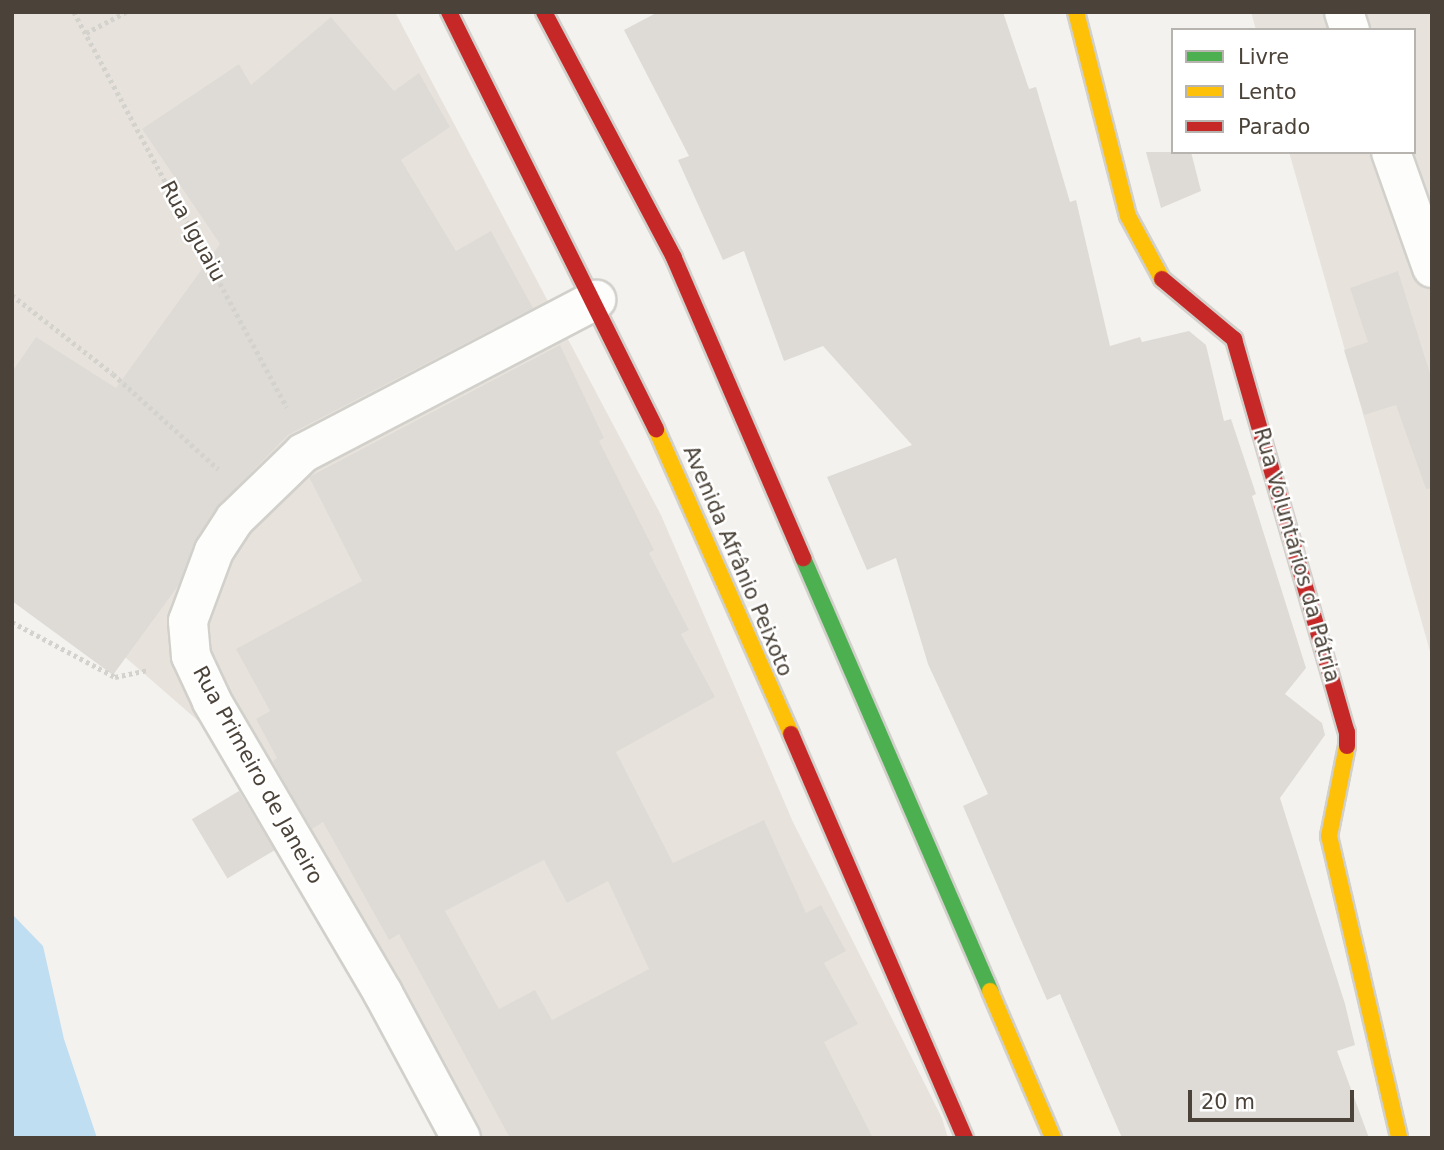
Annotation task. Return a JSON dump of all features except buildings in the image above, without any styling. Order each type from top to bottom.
[{"type":"main road","name":"Avenida Afrânio Peixoto","points":[[449,12],[596,300],[681,480],[965,1138]]},
{"type":"main road","points":[[544,12],[674,258],[1053,1138]]},
{"type":"main road","name":"Rua Voluntários da Pátria","points":[[1076,12],[1128,216],[1145,254],[1166,284],[1234,339],[1243,366],[1347,732],[1347,763],[1331,810],[1329,836],[1399,1138]]},
{"type":"street","points":[[1392,154],[1432,268]]},
{"type":"street","name":"Rua Primeiro de Janeiro","points":[[461,1138],[212,701],[191,656],[188,621],[196,591],[214,551],[252,499],[303,453],[596,300]]},
{"type":"path","name":"Rua Iguaiu","points":[[74,12],[297,422],[303,453]]},
{"type":"path","points":[[86,33],[126,12]]},
{"type":"path","points":[[12,295],[113,374],[252,499]]},
{"type":"path","points":[[12,622],[114,677],[191,656]]},
{"type":"shaded area","points":[[12,12],[395,12],[661,515],[793,822],[942,1118],[948,1138],[457,1138],[204,726],[32,576],[12,565]]},
{"type":"shaded area","points":[[1251,12],[1432,12],[1431,655],[1290,154],[1416,154],[1416,28],[1255,28]]},
{"type":"water","points":[[12,914],[43,946],[64,1039],[97,1138],[12,1138]]},
{"type":"traffic: fast","points":[[803,558],[990,991]]},
{"type":"traffic: slow","points":[[1076,12],[1128,216],[1162,279]]},
{"type":"traffic: slow","points":[[656,429],[791,734]]},
{"type":"traffic: slow","points":[[1347,746],[1329,836],[1399,1138]]},
{"type":"traffic: slow","points":[[990,991],[1053,1138]]},
{"type":"traffic: jam","points":[[449,12],[656,429]]},
{"type":"traffic: jam","points":[[544,12],[674,258],[803,558]]},
{"type":"traffic: jam","points":[[1162,279],[1234,339],[1347,732],[1347,746]]},
{"type":"traffic: jam","points":[[791,734],[965,1138]]}]
